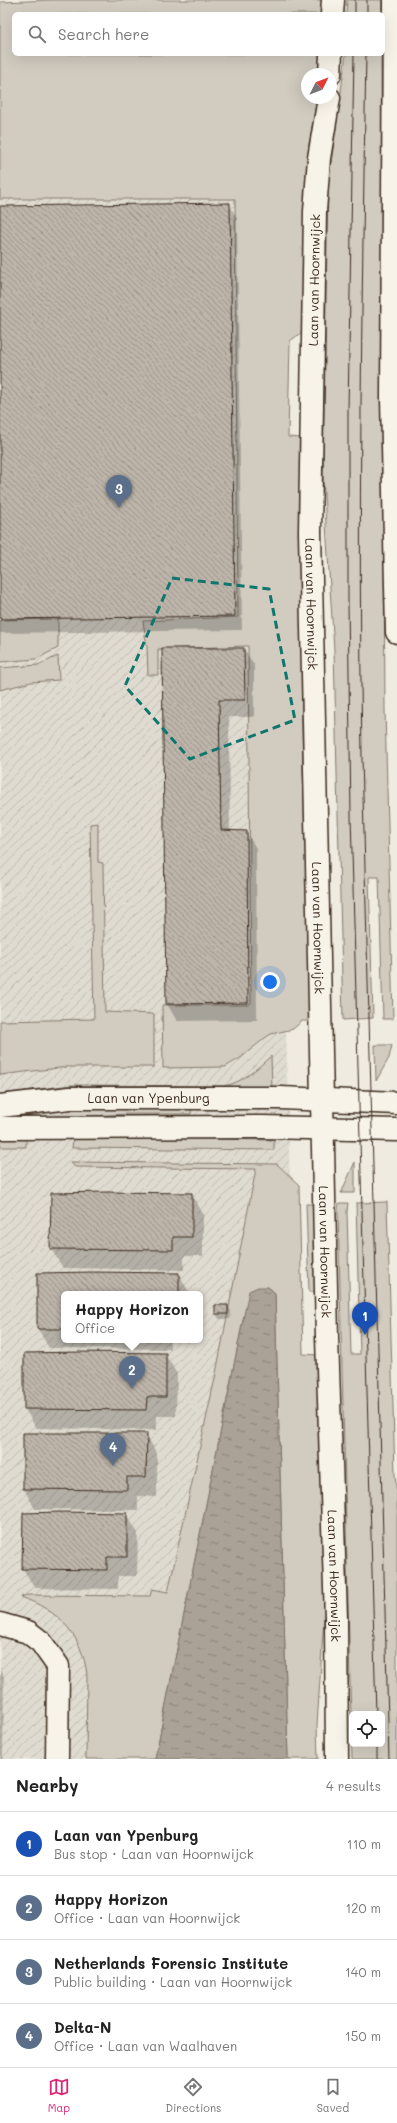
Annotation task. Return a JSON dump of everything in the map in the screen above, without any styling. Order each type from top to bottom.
[{"type":"main road","points":[[332,0],[332,12]]},
{"type":"main road","points":[[394,0],[392,398],[397,632]]},
{"type":"main road","points":[[330,68],[331,56]]},
{"type":"main road","name":"Laan van Hoornwijck","points":[[328,104],[319,158],[315,211],[310,532],[322,1128],[336,1619],[337,1759]]},
{"type":"main road","name":"Laan van Ypenburg","points":[[0,1106],[70,1098],[281,1098],[322,1101],[397,1103]]},
{"type":"main road","points":[[0,1128],[322,1128],[397,1130]]},
{"type":"main road","points":[[0,1624],[28,1632],[41,1642],[58,1666],[57,1759]]},
{"type":"highlighted area","points":[[172,578],[269,589],[295,720],[190,759],[125,686]]},
{"type":"shaded area","points":[[53,0],[324,0],[324,12],[12,12],[12,56],[323,56],[322,68],[301,68],[301,104],[316,104],[309,144],[305,193],[302,332],[290,341],[288,437],[301,438],[302,728],[310,1021],[302,1021],[293,1029],[271,1034],[239,1059],[225,1067],[163,1068],[162,1005],[248,1005],[251,1003],[248,646],[158,649],[158,675],[148,675],[147,647],[143,621],[238,617],[235,199],[0,199],[0,2]]},
{"type":"shaded area","points":[[347,0],[382,0],[382,12],[346,12]]},
{"type":"shaded area","points":[[346,56],[381,56],[385,710],[393,1019],[383,1019],[379,877],[369,877],[373,1018],[343,1020],[334,650],[323,478],[328,186]]},
{"type":"shaded area","points":[[281,147],[286,1030],[304,1759],[0,1759],[0,161]]},
{"type":"shaded area","points":[[58,619],[58,648],[36,659],[0,662],[0,620]]},
{"type":"shaded area","points":[[58,656],[59,680],[31,682],[0,690],[0,668],[38,665]]},
{"type":"shaded area","points":[[98,823],[98,862],[103,863],[105,1012],[154,1014],[154,1067],[67,1067],[0,1075],[0,1021],[94,1019],[90,824]]},
{"type":"shaded area","points":[[375,1045],[392,1045],[389,1058],[376,1081]]},
{"type":"shaded area","points":[[271,1056],[272,1089],[0,1101],[0,1094],[71,1085],[224,1086],[244,1078]]},
{"type":"shaded area","points":[[45,1106],[192,1106],[191,1114],[127,1114],[0,1121],[0,1113]]},
{"type":"shaded area","points":[[0,1134],[26,1135],[26,1147],[0,1147]]},
{"type":"shaded area","points":[[73,1137],[274,1140],[274,1150],[72,1148]]},
{"type":"shaded area","points":[[70,1162],[277,1164],[299,1185],[303,1354],[318,1355],[325,1602],[317,1725],[318,1759],[288,1759],[275,1293],[268,1287],[244,1315],[155,1759],[86,1759],[87,1675],[80,1647],[74,1636],[57,1617],[47,1609],[21,1597],[26,1595],[150,1596],[152,1589],[168,1592],[215,1378],[256,1169],[75,1167]]},
{"type":"shaded area","points":[[355,1162],[355,1193],[341,1193]]},
{"type":"shaded area","points":[[387,1202],[395,1475],[397,1495],[397,1759],[352,1759],[352,1747],[385,1747],[385,1711],[351,1711],[339,1203],[348,1203],[351,1354],[360,1354],[356,1203]]},
{"type":"shaded area","points":[[306,1204],[314,1204],[317,1292],[309,1292]]},
{"type":"water","points":[[258,1287],[268,1287],[275,1293],[288,1759],[155,1759],[249,1291]]},
{"type":"building","points":[[230,203],[235,616],[0,619],[0,206]]},
{"type":"building","points":[[162,648],[244,648],[245,700],[219,700],[221,830],[247,831],[248,1003],[166,1004]]},
{"type":"building","points":[[51,1193],[192,1193],[192,1237],[173,1237],[173,1250],[50,1249]]},
{"type":"building","points":[[37,1273],[179,1273],[179,1291],[61,1291],[61,1329],[37,1329]]},
{"type":"building","points":[[215,1305],[228,1305],[228,1314],[215,1314]]},
{"type":"building","points":[[24,1353],[166,1353],[166,1397],[147,1397],[146,1410],[24,1409]]},
{"type":"building","points":[[23,1433],[147,1433],[146,1477],[127,1477],[127,1490],[23,1489]]},
{"type":"building","points":[[23,1513],[127,1513],[127,1557],[107,1557],[107,1570],[22,1569]]},
{"type":"tram line","points":[[355,0],[355,12]]},
{"type":"tram line","points":[[367,0],[367,12]]},
{"type":"tram line","points":[[354,56],[348,411],[348,602],[351,816],[376,1711]]},
{"type":"tram line","points":[[366,56],[360,494],[362,758],[389,1759]]},
{"type":"tram line","points":[[377,1747],[377,1759]]},
{"type":"place","name":"Netherlands Forensic Institute","points":[[119,508]]},
{"type":"place","name":"Laan van Ypenburg","points":[[365,1335]]},
{"type":"place","name":"Happy Horizon","points":[[132,1389]]},
{"type":"place","name":"Delta-N","points":[[113,1466]]}]
